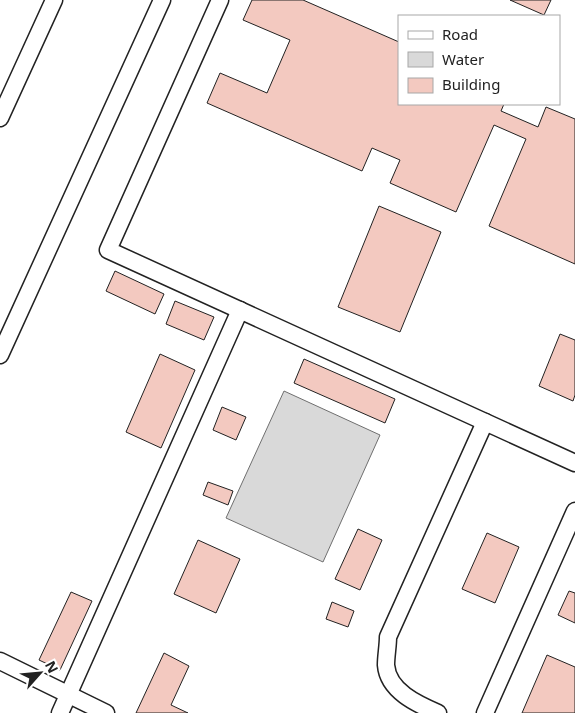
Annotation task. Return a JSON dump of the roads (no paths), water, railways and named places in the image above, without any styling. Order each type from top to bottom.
[{"type":"street","points":[[0,118],[54,0]]},
{"type":"street","points":[[0,355],[162,0]]},
{"type":"street","points":[[220,0],[108,250],[575,462]]},
{"type":"street","points":[[60,713],[240,310]]},
{"type":"street","points":[[438,713],[412,701],[394,685],[386,666],[388,637],[485,422]]},
{"type":"street","points":[[485,713],[575,511]]},
{"type":"street","points":[[0,661],[106,713]]},
{"type":"water","points":[[284,391],[380,435],[323,562],[226,518]]}]
